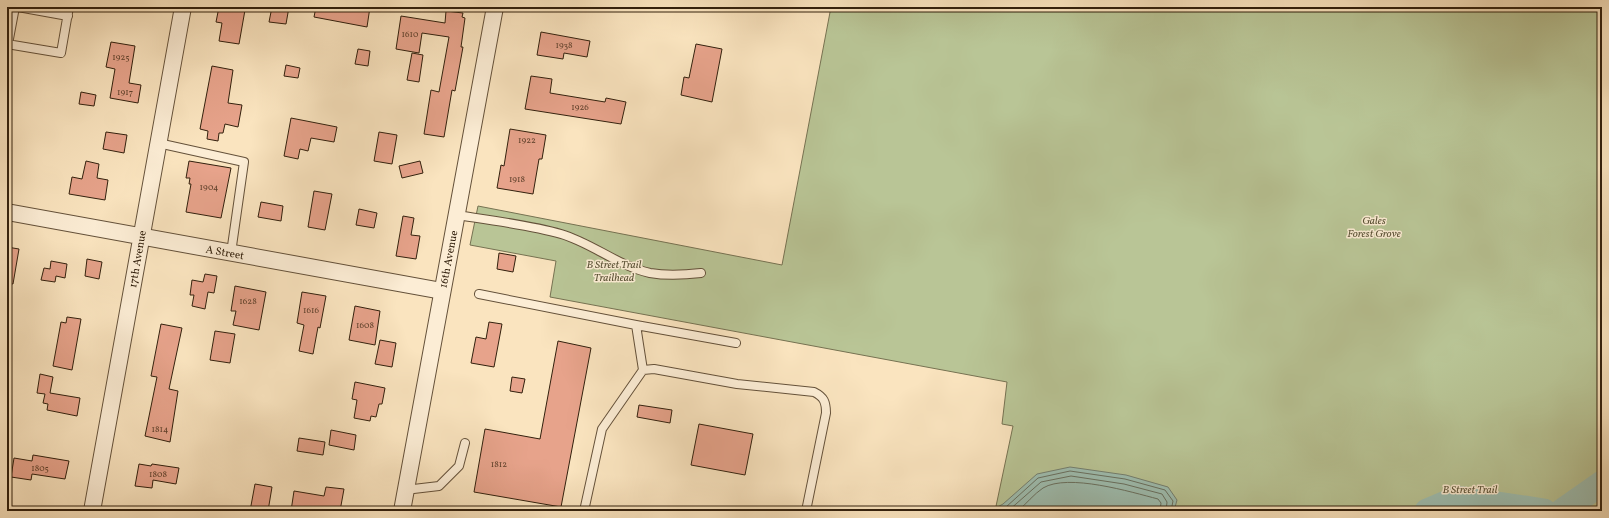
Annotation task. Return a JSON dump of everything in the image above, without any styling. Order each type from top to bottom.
[{"type":"street","name":"17th Avenue","points":[[92,511],[183,7]]},
{"type":"street","name":"16th Avenue","points":[[402,511],[495,7]]},
{"type":"street","name":"A Street","points":[[7,212],[442,291]]},
{"type":"lane","points":[[68,16],[16,7],[8,44],[61,53],[68,16],[69,7]]},
{"type":"lane","points":[[158,144],[244,162],[231,253]]},
{"type":"lane","points":[[456,215],[559,233],[592,246],[619,261],[649,273],[679,275],[701,273]]},
{"type":"lane","points":[[479,294],[736,343]]},
{"type":"lane","points":[[584,511],[602,429],[643,370],[636,325]]},
{"type":"lane","points":[[643,370],[654,369],[737,384],[814,392],[822,396],[826,403],[826,413],[806,511]]},
{"type":"lane","points":[[405,490],[439,486],[459,466],[465,443]]},
{"type":"green space","name":"Gales Forest Grove","points":[[831,7],[1602,7],[1602,511],[995,511],[1013,426],[1002,424],[1007,382],[550,297],[556,261],[470,245],[478,206],[782,265]]},
{"type":"water","points":[[1070,467],[1126,475],[1168,487],[1177,500],[1174,511],[990,511],[1003,504],[1037,474]]},
{"type":"building","points":[[219,7],[245,10],[239,44],[219,41],[222,23],[216,22]]},
{"type":"building","points":[[272,7],[289,7],[286,24],[269,22]]},
{"type":"building","points":[[316,7],[370,7],[367,27],[314,17]]},
{"type":"building","points":[[446,11],[463,13],[462,17],[465,18],[461,47],[463,47],[455,91],[452,90],[444,137],[424,134],[431,90],[439,92],[449,37],[422,33],[419,53],[396,49],[401,16],[445,23]]},
{"type":"building","points":[[541,32],[590,41],[587,57],[564,53],[563,59],[537,55]]},
{"type":"building","points":[[111,42],[135,46],[129,83],[141,85],[138,103],[110,98],[115,69],[106,67]]},
{"type":"building","points":[[696,44],[722,49],[712,102],[681,95],[684,77],[689,78]]},
{"type":"building","points":[[358,49],[370,51],[368,66],[355,64]]},
{"type":"building","points":[[412,53],[423,55],[419,82],[407,80]]},
{"type":"building","points":[[286,65],[300,68],[298,78],[284,76]]},
{"type":"building","points":[[212,66],[233,70],[228,103],[242,105],[238,127],[225,124],[223,133],[219,133],[218,141],[207,139],[208,131],[200,129]]},
{"type":"building","points":[[531,76],[552,79],[550,93],[605,102],[606,98],[626,102],[621,124],[525,109]]},
{"type":"building","points":[[81,92],[96,95],[94,106],[79,104]]},
{"type":"building","points":[[291,118],[337,127],[334,142],[311,138],[308,151],[300,149],[298,159],[284,156]]},
{"type":"building","points":[[510,129],[546,135],[542,159],[539,159],[533,194],[497,188],[501,165],[504,166]]},
{"type":"building","points":[[106,132],[127,135],[124,153],[103,149]]},
{"type":"building","points":[[379,132],[397,135],[392,164],[374,161]]},
{"type":"building","points":[[86,161],[99,164],[97,178],[108,180],[105,200],[69,194],[72,177],[82,179]]},
{"type":"building","points":[[189,161],[231,168],[221,218],[186,212],[191,184],[189,184],[190,178],[186,178]]},
{"type":"building","points":[[420,161],[423,173],[402,178],[399,166]]},
{"type":"building","points":[[314,191],[332,194],[325,230],[308,227]]},
{"type":"building","points":[[261,202],[283,206],[281,221],[258,217]]},
{"type":"building","points":[[359,209],[377,213],[374,228],[356,225]]},
{"type":"building","points":[[403,216],[414,218],[411,235],[420,236],[416,259],[396,256]]},
{"type":"building","points":[[7,247],[19,249],[13,284],[7,283]]},
{"type":"building","points":[[499,253],[516,256],[513,272],[497,269]]},
{"type":"building","points":[[87,259],[102,262],[99,279],[85,276]]},
{"type":"building","points":[[51,261],[67,264],[65,278],[56,276],[55,282],[41,280],[44,268],[50,269]]},
{"type":"building","points":[[205,274],[217,276],[214,293],[208,292],[205,309],[192,306],[194,295],[190,295],[192,280],[203,282]]},
{"type":"building","points":[[235,286],[266,292],[259,330],[233,325],[236,311],[231,311]]},
{"type":"building","points":[[302,292],[326,296],[313,354],[299,351],[304,325],[297,323]]},
{"type":"building","points":[[355,306],[380,311],[375,345],[349,340]]},
{"type":"building","points":[[67,317],[81,319],[72,370],[53,366],[61,322],[66,323]]},
{"type":"building","points":[[489,322],[502,324],[494,367],[471,363],[476,337],[486,339]]},
{"type":"building","points":[[161,324],[182,328],[169,389],[178,391],[170,442],[145,436],[157,377],[151,376]]},
{"type":"building","points":[[215,331],[235,334],[230,363],[210,360]]},
{"type":"building","points":[[380,340],[396,343],[392,367],[375,364]]},
{"type":"building","points":[[558,341],[591,348],[561,507],[474,492],[485,429],[540,439]]},
{"type":"building","points":[[40,374],[53,377],[50,393],[80,398],[77,416],[47,410],[48,404],[43,403],[45,394],[37,393]]},
{"type":"building","points":[[512,377],[525,379],[522,393],[510,391]]},
{"type":"building","points":[[355,382],[385,388],[382,404],[379,404],[376,417],[371,416],[370,421],[354,418],[357,400],[352,399]]},
{"type":"building","points":[[639,405],[672,410],[670,423],[637,417]]},
{"type":"building","points":[[699,424],[753,434],[745,475],[691,465]]},
{"type":"building","points":[[331,430],[356,435],[354,450],[329,445]]},
{"type":"building","points":[[299,438],[325,442],[323,455],[297,451]]},
{"type":"building","points":[[33,455],[69,461],[65,479],[32,474],[31,480],[11,477],[14,458],[32,461]]},
{"type":"building","points":[[139,464],[151,466],[152,464],[179,468],[176,484],[153,480],[152,488],[135,486]]},
{"type":"building","points":[[255,484],[272,487],[268,511],[250,511]]},
{"type":"building","points":[[326,487],[344,489],[340,511],[291,511],[294,491],[324,496]]},
{"type":"waterway","points":[[1562,511],[1602,483]]},
{"type":"waterway","points":[[1427,511],[1458,498],[1544,511]]},
{"type":"park label","name":"B Street Trail Trailhead","points":[[614,270]]},
{"type":"park label","name":"B Street Trail","points":[[1470,489]]}]
